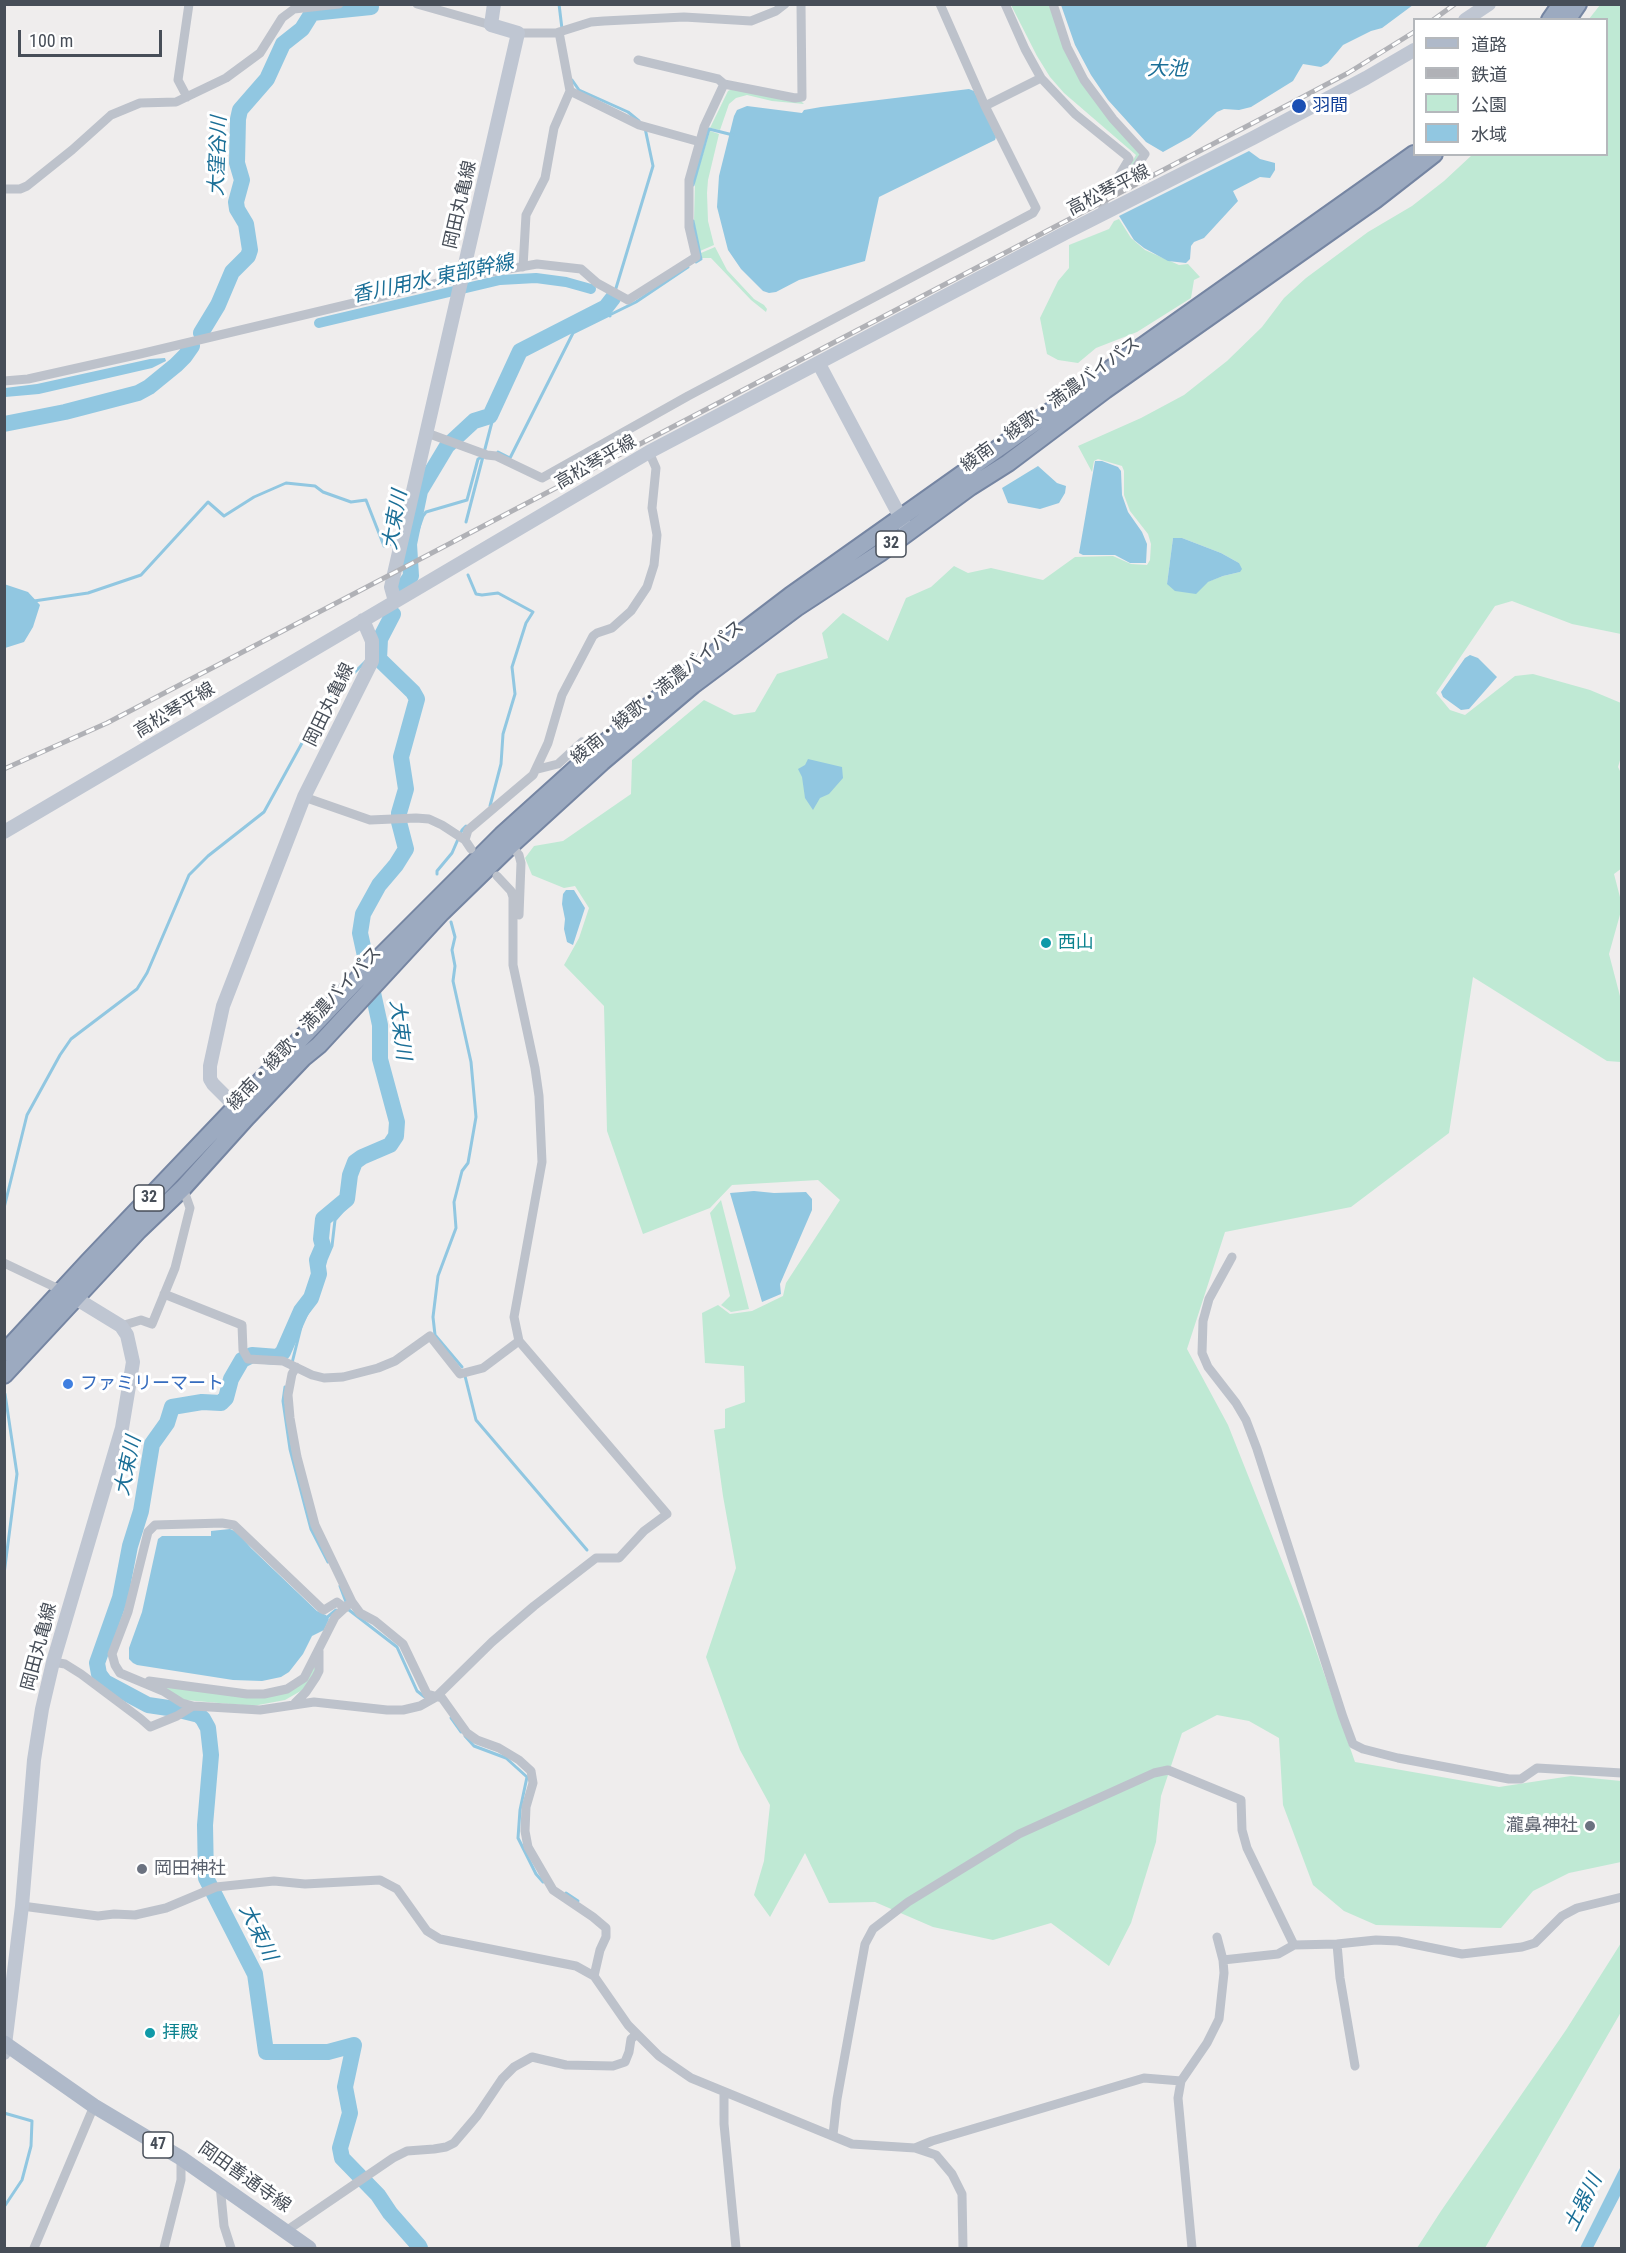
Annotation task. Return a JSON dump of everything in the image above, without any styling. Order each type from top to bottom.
[{"type":"highway","points":[[1552,18],[1562,4]]},
{"type":"highway","points":[[1568,18],[1578,4]]},
{"type":"highway","name":"綾南・綾歌・満濃バイパス","points":[[380,968],[441,914],[511,845],[602,762],[693,685],[796,608],[880,553],[904,525],[1413,155]]},
{"type":"highway","name":"綾南・綾歌・満濃バイパス","points":[[4,1375],[69,1294],[241,1112],[319,1045],[358,990],[502,835],[593,753],[684,676],[790,596],[1008,463],[1105,390],[1375,200],[1431,156]]},
{"type":"highway","name":"綾南・綾歌・満濃バイパス","points":[[4,1353],[183,1188],[241,1112]]},
{"type":"main road","points":[[494,4],[491,25],[518,33]]},
{"type":"main road","points":[[1468,18],[1489,4]]},
{"type":"main road","name":"岡田丸亀線","points":[[394,601],[391,588],[518,33]]},
{"type":"main road","name":"高松琴平線","points":[[394,601],[649,452],[819,364],[1103,208],[1263,132],[1413,51]]},
{"type":"main road","points":[[819,364],[904,525]]},
{"type":"main road","points":[[363,620],[394,601]]},
{"type":"main road","name":"高松琴平線","points":[[4,832],[363,620]]},
{"type":"main road","name":"岡田丸亀線","points":[[241,1112],[210,1079],[210,1066],[223,1006],[304,797],[372,657],[372,641],[363,620]]},
{"type":"main road","points":[[69,1294],[121,1326]]},
{"type":"main road","name":"岡田丸亀線","points":[[5,2047],[22,1906],[34,1760],[53,1662],[122,1428],[133,1362],[127,1335],[121,1326]]},
{"type":"main road","name":"岡田善通寺線","points":[[5,2047],[94,2106],[181,2158],[309,2248]]},
{"type":"street","points":[[187,98],[178,80],[189,4]]},
{"type":"street","points":[[6,192],[27,186],[111,115],[140,103],[176,102],[226,78],[260,53],[282,18],[294,9],[339,4]]},
{"type":"street","points":[[417,4],[491,25]]},
{"type":"street","points":[[518,33],[561,31],[597,22],[684,17],[751,21],[785,4]]},
{"type":"street","points":[[638,60],[718,79],[724,84],[802,98],[801,4]]},
{"type":"street","points":[[427,433],[484,454],[496,456],[542,478],[688,396],[1033,213],[1036,208],[986,106],[940,4]]},
{"type":"street","points":[[1005,4],[1041,78],[1075,114],[1129,159],[1103,208]]},
{"type":"street","points":[[1053,4],[1067,47],[1084,80],[1113,119],[1145,154],[1131,176],[1103,208]]},
{"type":"street","points":[[524,267],[526,215],[545,178],[554,128],[570,91],[561,31]]},
{"type":"street","points":[[986,106],[1041,78]]},
{"type":"street","points":[[4,381],[28,379],[537,264],[581,269],[597,283],[628,300],[696,257],[688,207],[689,180],[704,127],[724,84]]},
{"type":"street","points":[[570,91],[643,126],[700,142]]},
{"type":"street","points":[[461,838],[538,769],[562,695],[593,636],[612,628],[631,611],[641,598],[651,575],[657,529],[652,508],[656,468],[649,452]]},
{"type":"street","points":[[538,769],[558,764],[582,742],[593,753]]},
{"type":"street","points":[[304,797],[370,820],[429,819],[461,838],[471,849]]},
{"type":"street","points":[[511,845],[519,855],[521,863],[519,917],[514,920]]},
{"type":"street","points":[[433,1699],[492,1642],[534,1606],[596,1558],[619,1558],[644,1531],[667,1515],[519,1341],[514,1317],[542,1162],[539,1096],[513,965],[513,897],[511,891],[497,876]]},
{"type":"street","points":[[121,1326],[141,1320],[152,1324],[175,1268],[190,1208],[183,1188]]},
{"type":"street","points":[[1232,1257],[1209,1299],[1203,1322],[1202,1353],[1208,1367],[1236,1403],[1254,1439],[1353,1744],[1363,1749],[1398,1758],[1509,1779],[1521,1779],[1537,1768],[1622,1773]]},
{"type":"street","points":[[4,1263],[69,1294]]},
{"type":"street","points":[[164,1294],[242,1325],[246,1357],[283,1361],[324,1378],[343,1377],[378,1368],[395,1361],[430,1336],[460,1374],[483,1368],[519,1341]]},
{"type":"street","points":[[293,1365],[288,1395],[297,1457],[315,1525],[346,1605]]},
{"type":"street","points":[[433,1699],[423,1688],[403,1644],[375,1621],[346,1605],[337,1602],[322,1609],[234,1525],[222,1523],[155,1525],[148,1532],[128,1612],[112,1654],[120,1673],[164,1691],[192,1708],[260,1710],[314,1702],[404,1710],[442,1698],[467,1733],[477,1740],[499,1748],[519,1760],[531,1771],[533,1783],[526,1807],[525,1831],[528,1847],[553,1890],[606,1928],[606,1937],[590,1974]]},
{"type":"street","points":[[144,1682],[147,1680],[247,1694],[287,1689],[304,1678],[335,1617],[346,1605]]},
{"type":"street","points":[[295,1703],[306,1692],[319,1671],[320,1648]]},
{"type":"street","points":[[53,1662],[65,1664],[81,1674],[150,1727],[192,1708]]},
{"type":"street","points":[[833,2135],[837,2099],[865,1944],[873,1929],[908,1902],[1019,1834],[1154,1773],[1168,1770],[1241,1800],[1242,1830],[1247,1848],[1294,1945]]},
{"type":"street","points":[[22,1906],[98,1916],[135,1915],[166,1908],[213,1888],[274,1881],[305,1884],[380,1880],[397,1889],[427,1931],[440,1939],[576,1966],[590,1974],[628,2025],[659,2056],[691,2078],[852,2144],[915,2148],[936,2155],[952,2174],[962,2194],[963,2248]]},
{"type":"street","points":[[1223,1960],[1278,1954],[1294,1945],[1377,1940],[1398,1941],[1462,1954],[1522,1947],[1535,1943],[1562,1916],[1577,1908],[1622,1897]]},
{"type":"street","points":[[1191,2248],[1178,2098],[1181,2081],[1207,2043],[1219,2019],[1224,1973],[1217,1937]]},
{"type":"street","points":[[1337,1944],[1340,1978],[1355,2066]]},
{"type":"street","points":[[286,2231],[407,2151],[446,2147],[454,2143],[477,2116],[502,2079],[514,2067],[532,2057],[566,2065],[613,2066],[625,2062],[631,2039],[637,2034]]},
{"type":"street","points":[[915,2148],[943,2137],[1144,2078],[1181,2081]]},
{"type":"street","points":[[724,2093],[724,2124],[736,2248]]},
{"type":"street","points":[[34,2248],[94,2106]]},
{"type":"street","points":[[164,2248],[181,2180],[181,2158]]},
{"type":"street","points":[[220,2185],[224,2226],[231,2248]]},
{"type":"green space","points":[[1011,5],[1050,5],[1063,42],[1140,154],[1122,180],[1136,155],[1064,93],[1050,77]]},
{"type":"green space","points":[[1600,5],[1621,5],[1621,634],[1572,624],[1512,601],[1495,606],[1436,693],[1450,710],[1465,715],[1515,676],[1533,674],[1590,690],[1621,703],[1621,757],[1618,767],[1622,775],[1622,868],[1614,874],[1621,901],[1621,911],[1609,954],[1621,1000],[1621,1062],[1607,1061],[1473,977],[1449,1133],[1351,1207],[1225,1232],[1187,1349],[1228,1425],[1305,1619],[1355,1762],[1499,1787],[1571,1776],[1621,1781],[1621,1862],[1569,1873],[1533,1891],[1501,1928],[1376,1925],[1344,1911],[1313,1885],[1283,1805],[1279,1738],[1249,1721],[1217,1715],[1182,1733],[1161,1796],[1156,1842],[1131,1923],[1109,1966],[1051,1923],[993,1940],[933,1927],[875,1902],[829,1903],[805,1853],[770,1917],[754,1895],[764,1861],[770,1805],[740,1750],[706,1657],[736,1568],[714,1430],[725,1428],[725,1409],[745,1402],[744,1366],[705,1363],[702,1313],[718,1305],[730,1314],[752,1311],[783,1296],[786,1283],[840,1200],[818,1180],[732,1185],[710,1208],[643,1234],[607,1131],[604,1006],[564,965],[579,938],[589,908],[575,886],[564,888],[532,875],[525,858],[534,846],[563,841],[631,794],[632,760],[704,700],[734,715],[755,712],[777,674],[828,658],[822,633],[843,613],[888,641],[906,598],[931,587],[954,566],[968,573],[991,568],[1043,580],[1075,557],[1113,556],[1131,564],[1147,565],[1150,560],[1151,544],[1148,534],[1130,511],[1124,495],[1122,466],[1098,459],[1094,461],[1092,472],[1078,446],[1141,418],[1184,395],[1227,361],[1262,327],[1284,298],[1306,278],[1368,232],[1412,206],[1471,156],[1608,156],[1608,18],[1590,18]],"holes":[[[1173,538],[1182,538],[1221,553],[1239,563],[1240,572],[1207,582],[1167,584]]]},
{"type":"green space","points":[[732,89],[801,101],[804,104],[772,101],[747,95],[736,98],[729,104],[720,130],[710,128],[728,91]]},
{"type":"green space","points":[[710,131],[719,134],[707,193],[708,221],[714,245],[700,251],[694,221],[695,181]]},
{"type":"green space","points":[[1119,219],[1131,238],[1145,250],[1179,265],[1188,264],[1200,277],[1194,280],[1191,298],[1137,332],[1096,348],[1078,363],[1058,360],[1047,354],[1040,318],[1058,281],[1069,268],[1069,245],[1109,229],[1114,221]]},
{"type":"green space","points":[[715,247],[727,270],[754,299],[764,305],[766,312],[751,300],[711,258],[702,258],[701,253]]},
{"type":"green space","points":[[721,1200],[749,1309],[731,1312],[721,1305],[730,1296],[710,1213]]},
{"type":"green space","points":[[317,1659],[316,1670],[306,1688],[285,1700],[253,1706],[185,1700],[154,1684],[239,1696],[290,1691]]},
{"type":"green space","points":[[1621,1943],[1621,2012],[1485,2248],[1417,2248],[1566,2030]]},
{"type":"water","name":"大池","points":[[1061,4],[1413,5],[1382,28],[1343,45],[1328,63],[1321,67],[1303,64],[1293,81],[1251,107],[1239,110],[1224,109],[1217,112],[1190,137],[1163,152],[1146,142],[1108,100],[1075,45]]},
{"type":"water","points":[[969,89],[974,91],[996,137],[995,140],[879,197],[865,261],[799,280],[776,292],[769,293],[763,291],[741,269],[728,250],[717,207],[719,176],[737,110],[747,106],[802,113],[804,110],[821,107]]},
{"type":"water","points":[[1249,151],[1260,159],[1275,163],[1275,170],[1270,178],[1260,177],[1233,191],[1238,201],[1204,238],[1194,242],[1191,246],[1190,259],[1186,263],[1168,261],[1134,240],[1119,216]]},
{"type":"water","points":[[165,358],[166,361],[152,368],[39,394],[5,397],[5,388],[37,384],[150,359]]},
{"type":"water","points":[[1095,461],[1118,467],[1121,471],[1122,495],[1128,512],[1142,532],[1147,544],[1146,563],[1130,563],[1115,555],[1079,553]]},
{"type":"water","points":[[1038,466],[1057,483],[1066,486],[1059,503],[1040,509],[1008,503],[1002,488]]},
{"type":"water","points":[[1173,538],[1182,538],[1221,553],[1239,563],[1242,569],[1240,572],[1208,582],[1196,594],[1175,591],[1167,584]]},
{"type":"water","points":[[4,584],[28,592],[40,605],[33,627],[24,642],[5,648]]},
{"type":"water","points":[[1470,655],[1478,658],[1497,677],[1469,709],[1461,710],[1443,697],[1441,692],[1465,658]]},
{"type":"water","points":[[808,759],[842,767],[843,778],[829,794],[820,798],[813,810],[805,798],[802,777],[798,769],[805,765]]},
{"type":"water","points":[[566,890],[574,890],[585,908],[573,945],[567,942],[564,929],[562,904]]},
{"type":"water","points":[[806,1192],[812,1199],[812,1210],[780,1284],[781,1294],[762,1302],[730,1193]]},
{"type":"water","points":[[230,1529],[237,1532],[317,1611],[326,1615],[329,1619],[324,1630],[312,1636],[303,1654],[289,1672],[281,1677],[262,1681],[233,1680],[133,1663],[129,1659],[129,1648],[142,1612],[158,1539],[162,1536],[211,1536],[211,1531]]},
{"type":"water","points":[[1621,2166],[1621,2194],[1593,2248],[1580,2248]]},
{"type":"waterway","points":[[559,4],[562,29]]},
{"type":"waterway","name":"大窪谷川","points":[[201,333],[218,305],[232,272],[248,256],[250,250],[246,224],[237,209],[236,202],[242,180],[237,163],[240,110],[267,79],[283,44],[302,29],[312,13],[371,7]]},
{"type":"waterway","points":[[572,80],[579,90],[628,112],[639,121]]},
{"type":"waterway","points":[[613,298],[653,166],[645,128]]},
{"type":"waterway","points":[[693,185],[709,129],[733,135]]},
{"type":"waterway","points":[[693,221],[701,259],[696,262]]},
{"type":"waterway","points":[[498,452],[510,458],[573,333],[636,302],[688,267]]},
{"type":"waterway","name":"香川用水 東部幹線","points":[[319,323],[500,280],[536,278],[566,282],[591,289]]},
{"type":"waterway","name":"大束川","points":[[404,586],[411,576],[409,544],[420,491],[447,446],[474,421],[490,416],[520,351],[606,307],[613,298]]},
{"type":"waterway","points":[[606,307],[610,316]]},
{"type":"waterway","name":"大束川","points":[[466,522],[493,418],[517,362],[527,350],[577,323]]},
{"type":"waterway","name":"大窪谷川","points":[[4,424],[65,412],[138,393],[176,365],[192,346]]},
{"type":"waterway","points":[[406,540],[416,536],[426,512],[467,500],[478,459],[484,456]]},
{"type":"waterway","points":[[34,601],[88,593],[141,575],[208,502],[224,516],[254,497],[286,483],[315,486],[323,492],[351,502],[366,500],[384,546],[398,542]]},
{"type":"waterway","points":[[468,575],[476,594],[498,593],[533,612],[526,623],[512,667],[515,694],[503,734],[501,764],[490,806]]},
{"type":"waterway","name":"大束川","points":[[393,614],[380,639],[379,659],[413,692],[417,699],[401,757],[406,789],[399,813],[399,822],[406,849],[379,885],[363,914],[360,933],[380,1025],[380,1059],[397,1122],[396,1136],[390,1145],[355,1162],[350,1175],[347,1199],[323,1219],[321,1239],[323,1246],[317,1260],[319,1274],[311,1298],[301,1311],[283,1352],[278,1357],[252,1355],[242,1360],[231,1379],[226,1398],[221,1403],[202,1402],[172,1407],[167,1423],[152,1444],[141,1511],[130,1546],[120,1598],[97,1663],[99,1674],[105,1682],[148,1705],[199,1715],[208,1728],[211,1755],[205,1825],[206,1878],[255,1974],[266,2052],[328,2052],[354,2045],[345,2087],[350,2113],[340,2148],[342,2158],[378,2195],[420,2248]]},
{"type":"waterway","points":[[4,1208],[27,1115],[60,1055],[71,1039],[137,989],[147,973],[189,875],[208,856],[264,812],[324,703],[366,661]]},
{"type":"waterway","points":[[437,874],[452,853],[466,826]]},
{"type":"waterway","points":[[451,922],[455,937],[452,950],[455,966],[453,981],[471,1062],[476,1117],[468,1163],[462,1171],[454,1202],[456,1228],[438,1276],[433,1317],[435,1335],[462,1367]]},
{"type":"waterway","name":"大束川","points":[[292,1363],[302,1323],[315,1300],[332,1246],[335,1220],[348,1205],[350,1199],[347,1193]]},
{"type":"waterway","points":[[465,1376],[476,1420],[587,1550]]},
{"type":"waterway","points":[[285,1387],[283,1401],[290,1449],[311,1529],[328,1562]]},
{"type":"waterway","points":[[4,1574],[17,1474],[5,1394]]},
{"type":"waterway","points":[[340,1586],[349,1610],[397,1647],[417,1691],[426,1698]]},
{"type":"waterway","points":[[325,1619],[336,1610]]},
{"type":"waterway","points":[[451,1718],[461,1732]]},
{"type":"waterway","points":[[465,1736],[474,1746],[506,1758],[527,1777],[520,1810],[518,1838],[536,1874],[543,1882]]},
{"type":"waterway","points":[[566,1893],[578,1901]]},
{"type":"waterway","points":[[4,2113],[32,2121],[31,2146],[22,2180],[4,2207]]},
{"type":"railway","points":[[1436,18],[1455,4]]},
{"type":"railway","points":[[4,769],[107,723],[1348,73],[1413,33]]},
{"type":"place","name":"羽間","points":[[1299,106]]},
{"type":"place","name":"西山","points":[[1046,943]]},
{"type":"place","name":"ファミリーマート","points":[[68,1384]]},
{"type":"place","name":"瀧鼻神社","points":[[1590,1826]]},
{"type":"place","name":"岡田神社","points":[[142,1869]]},
{"type":"place","name":"拝殿","points":[[150,2033]]},
{"type":"water label","name":"土器川","points":[[1584,2203]]}]
